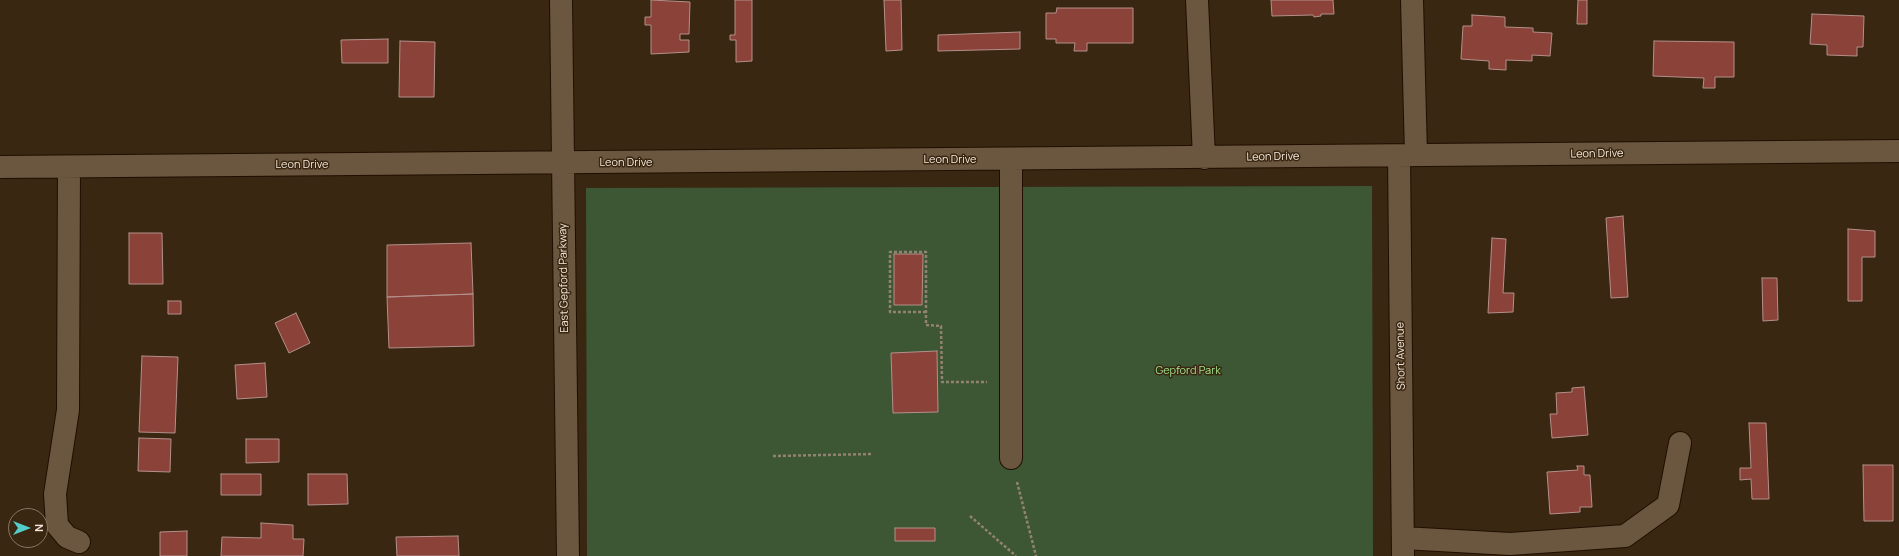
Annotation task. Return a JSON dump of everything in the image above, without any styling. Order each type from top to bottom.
[{"type":"street","name":"East Gepford Parkway","points":[[561,0],[568,556]]},
{"type":"street","points":[[1197,0],[1204,158]]},
{"type":"street","name":"Short Avenue","points":[[1403,547],[1408,156],[1412,0]]},
{"type":"street","name":"Leon Drive","points":[[0,168],[1899,151]]},
{"type":"street","points":[[1011,159],[1011,458]]},
{"type":"street","points":[[69,167],[68,410],[55,494],[57,525],[67,537],[79,542]]},
{"type":"street","points":[[1403,547],[1510,544],[1625,536],[1668,505],[1680,443]]},
{"type":"path","points":[[926,312],[890,312],[890,252],[926,252],[926,312],[926,326],[941,326],[942,382],[1011,382]]},
{"type":"path","points":[[773,456],[873,454]]},
{"type":"path","points":[[1011,458],[1036,556]]},
{"type":"path","points":[[970,516],[1016,556]]},
{"type":"green space","name":"Gepford Park","points":[[1372,186],[1373,556],[587,556],[586,188]]},
{"type":"building","points":[[651,0],[690,2],[689,34],[680,34],[680,40],[689,40],[689,52],[651,54],[651,25],[645,25],[645,17],[651,17]]},
{"type":"building","points":[[735,0],[752,0],[752,61],[736,62],[736,40],[730,40],[730,35],[735,35]]},
{"type":"building","points":[[884,0],[901,0],[902,50],[886,51]]},
{"type":"building","points":[[1271,0],[1333,0],[1334,14],[1321,14],[1321,16],[1314,17],[1313,15],[1272,16]]},
{"type":"building","points":[[1578,0],[1587,0],[1587,24],[1577,24]]},
{"type":"building","points":[[1057,8],[1133,8],[1133,43],[1087,43],[1087,51],[1074,51],[1075,43],[1056,43],[1056,39],[1046,39],[1046,13],[1056,13]]},
{"type":"building","points":[[1812,14],[1864,16],[1863,47],[1857,47],[1857,56],[1827,55],[1827,45],[1810,44]]},
{"type":"building","points":[[1472,15],[1505,17],[1505,27],[1533,28],[1533,32],[1552,33],[1550,56],[1532,55],[1532,61],[1506,60],[1506,70],[1489,69],[1489,61],[1461,59],[1463,26],[1472,26]]},
{"type":"building","points":[[1020,32],[1020,49],[938,51],[938,35]]},
{"type":"building","points":[[388,39],[388,63],[342,63],[341,40]]},
{"type":"building","points":[[400,41],[435,42],[434,97],[399,97]]},
{"type":"building","points":[[1654,41],[1734,42],[1734,77],[1715,77],[1715,88],[1703,88],[1704,78],[1653,76]]},
{"type":"building","points":[[1623,216],[1628,297],[1611,298],[1606,218]]},
{"type":"building","points":[[1848,229],[1875,231],[1875,257],[1862,257],[1862,301],[1848,301]]},
{"type":"building","points":[[129,233],[162,233],[163,284],[129,284]]},
{"type":"building","points":[[1492,238],[1506,239],[1503,293],[1514,293],[1513,312],[1488,313]]},
{"type":"building","points":[[471,243],[473,294],[387,297],[387,245]]},
{"type":"building","points":[[894,254],[923,254],[922,305],[894,305]]},
{"type":"building","points":[[1762,278],[1777,278],[1778,320],[1763,321]]},
{"type":"building","points":[[473,294],[474,346],[389,348],[387,297]]},
{"type":"building","points":[[168,301],[181,301],[181,314],[168,314]]},
{"type":"building","points":[[296,313],[310,343],[289,353],[275,323]]},
{"type":"building","points":[[937,351],[938,412],[893,413],[891,353]]},
{"type":"building","points":[[142,356],[178,357],[175,433],[139,432]]},
{"type":"building","points":[[265,363],[267,397],[237,399],[235,365]]},
{"type":"building","points":[[1584,387],[1588,435],[1552,438],[1550,414],[1557,414],[1556,393],[1572,392],[1572,388]]},
{"type":"building","points":[[1749,423],[1766,423],[1769,499],[1752,499],[1751,479],[1740,480],[1740,468],[1751,468]]},
{"type":"building","points":[[139,438],[171,439],[170,472],[138,471]]},
{"type":"building","points":[[246,439],[279,439],[279,462],[246,463]]},
{"type":"building","points":[[1863,465],[1893,465],[1893,521],[1864,521]]},
{"type":"building","points":[[1577,466],[1584,466],[1584,475],[1590,475],[1592,507],[1580,507],[1580,512],[1550,514],[1547,472],[1578,470]]},
{"type":"building","points":[[221,474],[261,474],[261,495],[221,495]]},
{"type":"building","points":[[308,474],[347,474],[348,504],[308,505]]},
{"type":"building","points":[[261,523],[293,525],[293,539],[304,539],[303,556],[221,556],[222,537],[261,538]]},
{"type":"building","points":[[895,528],[935,528],[935,541],[895,541]]},
{"type":"building","points":[[187,531],[187,556],[160,556],[160,532]]},
{"type":"building","points":[[458,536],[459,556],[397,556],[396,537]]}]
